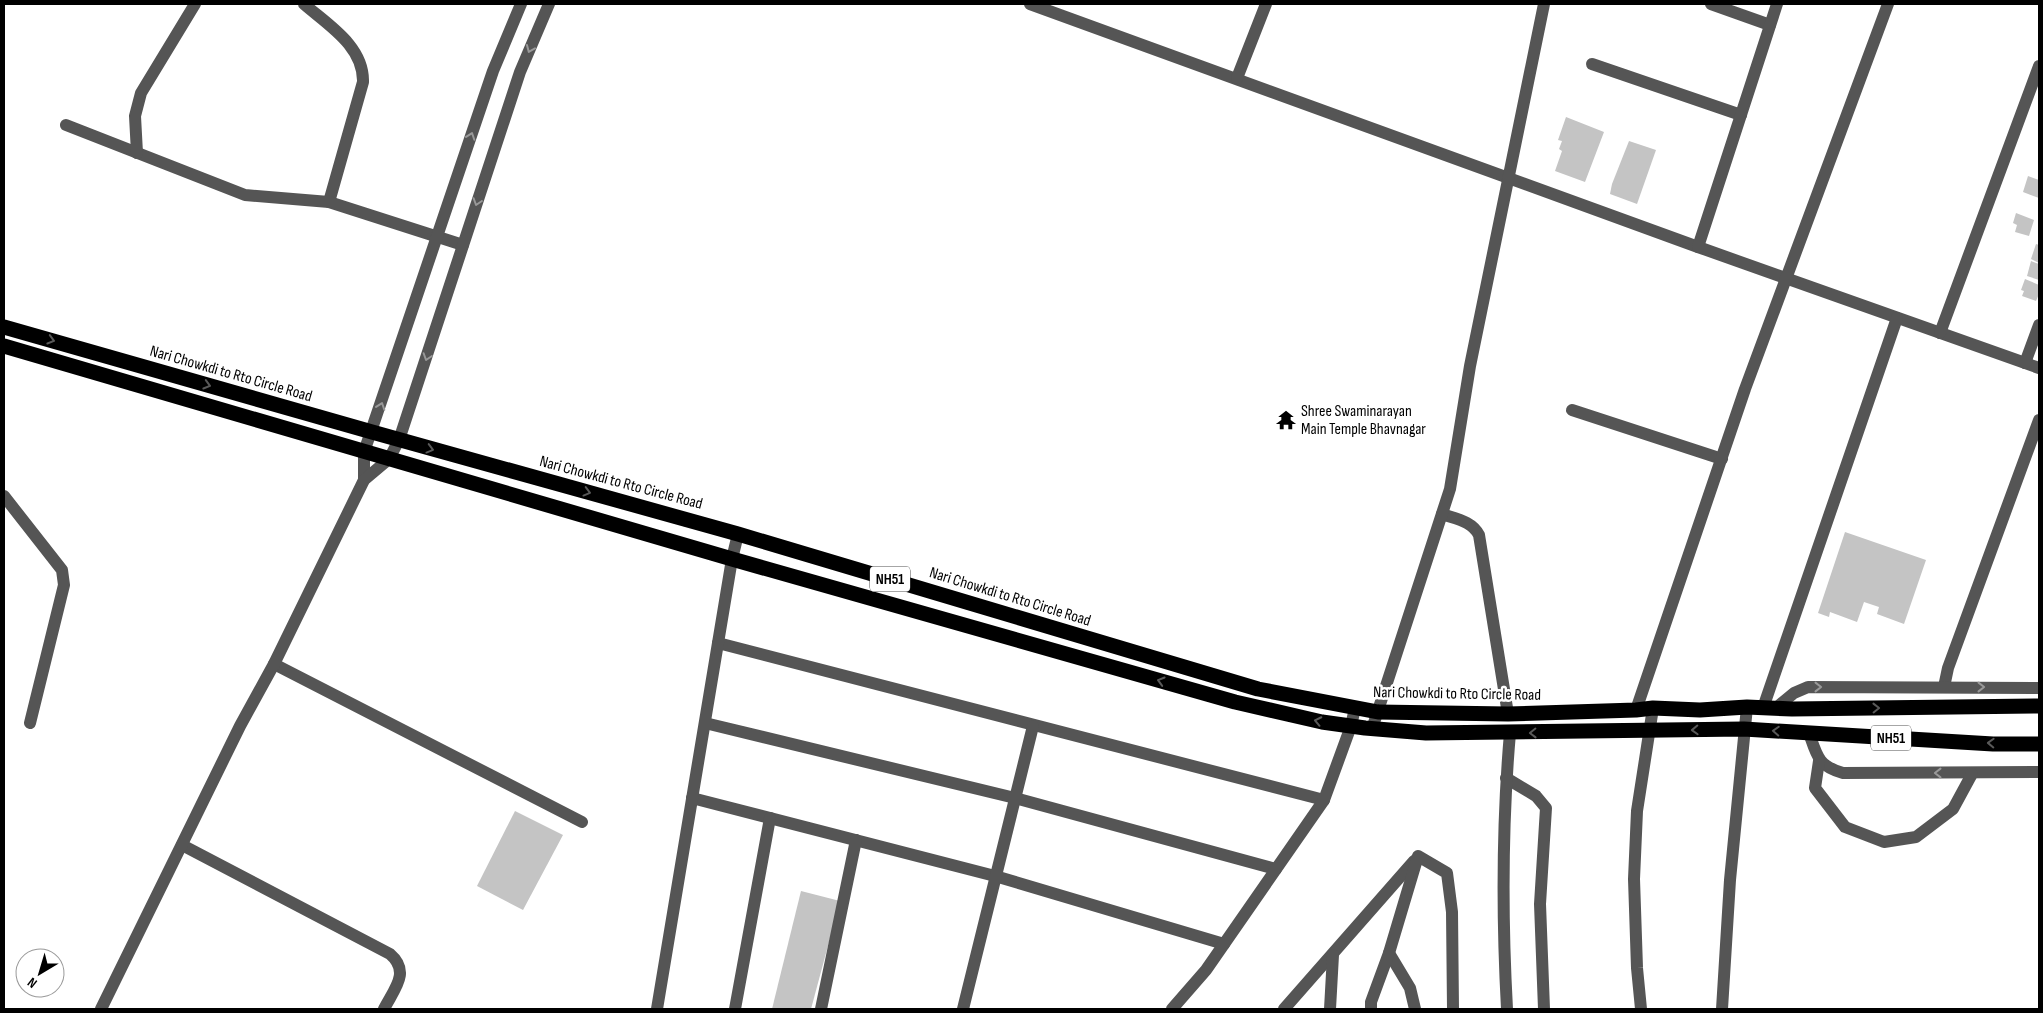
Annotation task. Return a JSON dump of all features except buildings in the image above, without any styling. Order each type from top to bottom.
[{"type":"highway","name":"Nari Chowkdi to Rto Circle Road","points":[[4,327],[738,534],[1258,689],[1354,708],[1378,712],[1508,714],[1653,708],[1700,710],[2039,706]]},
{"type":"highway","name":"NH51","points":[[4,346],[732,559],[1235,702],[1322,722],[1426,734],[1650,732],[1744,729],[1993,744],[2039,744]]},
{"type":"street","points":[[138,154],[135,116],[141,93],[195,4]]},
{"type":"street","points":[[304,4],[351,45],[363,69],[363,82],[329,202]]},
{"type":"street","points":[[364,480],[364,452],[493,71],[522,4]]},
{"type":"street","points":[[101,1009],[240,726],[274,664],[364,480],[389,459],[400,440],[520,72],[549,4]]},
{"type":"street","points":[[1030,4],[1698,247],[2039,368]]},
{"type":"street","points":[[1237,78],[1266,4]]},
{"type":"street","points":[[1372,729],[1450,488],[1470,366],[1544,4]]},
{"type":"street","points":[[1711,4],[1770,25]]},
{"type":"street","points":[[1698,247],[1777,4]]},
{"type":"street","points":[[1636,710],[1786,278],[1888,4]]},
{"type":"street","points":[[1592,64],[1741,115]]},
{"type":"street","points":[[1940,333],[2039,66]]},
{"type":"street","points":[[66,125],[245,195],[329,202],[463,245]]},
{"type":"street","points":[[1770,708],[1897,318]]},
{"type":"street","points":[[2025,363],[2039,325]]},
{"type":"street","points":[[1572,410],[1722,459]]},
{"type":"street","points":[[1944,687],[1948,668],[2039,420]]},
{"type":"street","points":[[4,496],[62,570],[64,585],[30,723]]},
{"type":"street","points":[[1442,514],[1470,524],[1479,535],[1508,714]]},
{"type":"street","points":[[657,1009],[732,559],[738,534]]},
{"type":"street","points":[[718,643],[1324,800]]},
{"type":"street","points":[[274,664],[582,822]]},
{"type":"street","points":[[1770,708],[1794,693],[1808,688],[2039,688]]},
{"type":"street","points":[[1172,1009],[1206,970],[1324,800],[1350,726],[1354,708]]},
{"type":"street","points":[[1641,1009],[1636,968],[1634,878],[1637,811],[1653,708]]},
{"type":"street","points":[[1722,1009],[1730,880],[1747,708]]},
{"type":"street","points":[[705,723],[1015,798],[1276,869]]},
{"type":"street","points":[[962,1009],[1033,726]]},
{"type":"street","points":[[1507,1009],[1503,948],[1506,778],[1510,733]]},
{"type":"street","points":[[1809,733],[1820,761],[1829,769],[1843,773],[1972,774],[2039,772]]},
{"type":"street","points":[[1820,761],[1815,788],[1845,828],[1884,842],[1916,837],[1953,809],[1972,774]]},
{"type":"street","points":[[1506,778],[1536,796],[1546,808],[1540,904],[1544,1009]]},
{"type":"street","points":[[692,798],[995,876],[1224,944]]},
{"type":"street","points":[[735,1009],[770,818]]},
{"type":"street","points":[[820,1009],[856,840]]},
{"type":"street","points":[[182,845],[390,954],[398,961],[401,970],[384,1009]]},
{"type":"street","points":[[1371,1009],[1371,1002],[1389,953],[1418,856]]},
{"type":"street","points":[[1284,1009],[1418,856]]},
{"type":"street","points":[[1418,856],[1447,872],[1452,912],[1453,1009]]},
{"type":"street","points":[[1389,953],[1410,988],[1415,1009]]},
{"type":"street","points":[[1330,1009],[1333,955]]},
{"type":"street","points":[[1296,1009],[1298,994]]},
{"type":"place","name":"Shree Swaminarayan Main Temple Bhavnagar","points":[[1286,420]]}]
